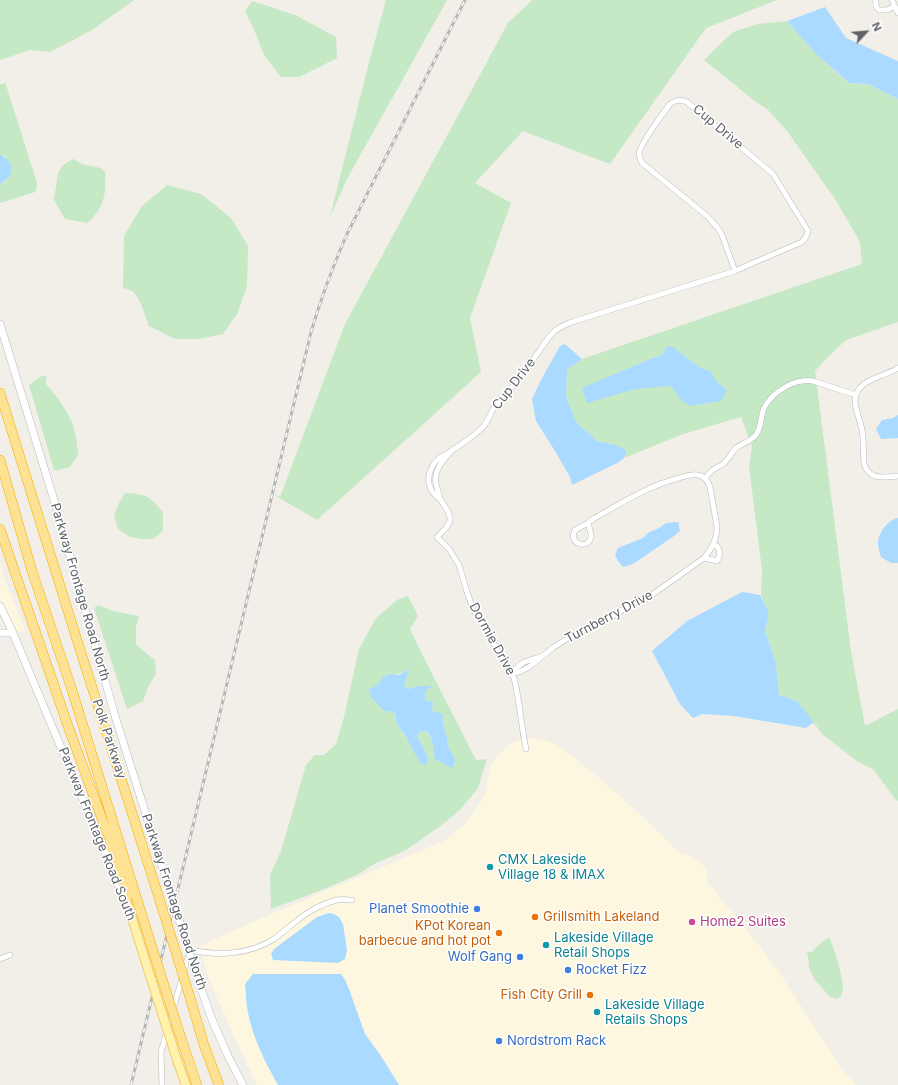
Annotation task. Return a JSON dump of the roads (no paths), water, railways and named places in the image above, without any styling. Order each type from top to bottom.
[{"type":"highway","name":"Polk Parkway","points":[[0,393],[72,626],[201,1033],[219,1085]]},
{"type":"highway","name":"Polk Parkway","points":[[0,460],[32,571],[73,694],[150,941],[197,1085]]},
{"type":"highway","points":[[0,529],[68,726],[108,836],[127,895],[127,902]]},
{"type":"highway","points":[[201,1033],[226,1085]]},
{"type":"main road","name":"Parkway Frontage Road North","points":[[0,324],[54,500],[115,716],[196,977],[211,1016],[243,1085]]},
{"type":"main road","name":"Parkway Frontage Road South","points":[[0,606],[13,633],[121,893],[127,902],[186,1085]]},
{"type":"main road","points":[[0,633],[13,633]]},
{"type":"street","points":[[876,0],[876,7],[879,10],[886,10],[895,6]]},
{"type":"street","points":[[892,0],[898,13]]},
{"type":"street","name":"Cup Drive","points":[[429,476],[432,466],[439,458],[478,432],[484,426],[495,405],[517,381],[548,337],[560,328],[575,320],[735,271],[802,242],[806,237],[808,231],[773,174],[687,102],[675,100],[670,104],[643,144],[639,152],[640,158],[642,163],[707,216],[716,226],[722,235],[735,271]]},
{"type":"street","points":[[898,368],[865,382],[860,387],[855,401],[862,428],[864,464],[866,469],[868,472],[876,476],[898,476]]},
{"type":"street","points":[[588,523],[629,498],[658,485],[697,474],[705,478],[726,461],[734,449],[754,437],[760,427],[762,415],[768,402],[774,394],[780,390],[798,382],[807,380],[856,395]]},
{"type":"street","points":[[440,499],[436,482],[436,473],[453,449]]},
{"type":"street","points":[[436,477],[429,476],[430,488],[433,494],[440,499]]},
{"type":"street","name":"Turnberry Drive","points":[[512,673],[519,672],[529,667],[554,647],[573,635],[615,615],[629,605],[646,599],[709,553],[715,540],[717,527],[710,487],[705,478]]},
{"type":"street","name":"Dormie Drive","points":[[440,499],[451,517],[447,528],[437,537],[449,549],[459,565],[473,609],[512,673],[517,688],[522,731],[526,749]]},
{"type":"street","points":[[704,558],[717,561],[720,550],[718,546],[713,545]]},
{"type":"street","points":[[162,1085],[162,1052],[190,950],[221,954],[233,953],[263,945],[274,939],[303,916],[314,910],[336,900],[352,900]]},
{"type":"street","points":[[0,959],[10,956]]},
{"type":"water","points":[[825,7],[846,38],[898,61],[898,99],[868,84],[849,83],[817,55],[787,21]]},
{"type":"water","points":[[0,155],[9,162],[12,170],[9,177],[0,184]]},
{"type":"water","points":[[565,344],[582,359],[567,370],[566,396],[576,422],[597,441],[623,448],[626,452],[624,458],[619,462],[572,485],[570,477],[536,421],[532,399],[560,346]]},
{"type":"water","points":[[667,346],[673,347],[700,368],[710,371],[717,382],[727,390],[721,401],[690,406],[682,401],[671,386],[635,389],[587,403],[582,388],[658,357],[663,353]]},
{"type":"water","points":[[898,415],[898,438],[881,439],[876,429],[882,420],[893,418]]},
{"type":"water","points":[[898,518],[898,563],[891,563],[881,557],[878,547],[878,540],[881,532],[887,524]]},
{"type":"water","points":[[678,522],[680,531],[633,564],[623,567],[618,561],[615,555],[618,548],[643,538],[648,533],[666,523]]},
{"type":"water","points":[[742,592],[760,595],[768,610],[768,620],[765,631],[776,663],[779,695],[797,701],[814,722],[806,728],[734,716],[702,714],[693,718],[680,704],[652,651],[687,621]]},
{"type":"water","points":[[406,669],[408,673],[404,686],[409,689],[417,686],[432,686],[426,691],[425,701],[431,701],[433,703],[432,711],[443,715],[442,719],[449,749],[456,760],[452,768],[435,760],[431,739],[428,732],[423,731],[419,732],[417,736],[428,758],[426,765],[420,763],[406,737],[396,723],[396,714],[384,711],[371,697],[368,689],[380,682],[382,678],[390,674],[400,675]]},
{"type":"water","points":[[329,913],[339,917],[343,924],[347,950],[345,959],[338,963],[273,960],[271,954],[274,949],[317,917]]},
{"type":"water","points":[[253,974],[341,974],[349,989],[365,1034],[399,1085],[278,1085],[260,1050],[248,1013],[245,984]]},
{"type":"railway","points":[[131,1085],[315,319],[347,234],[465,0]]},
{"type":"place","name":"CMX Lakeside Village 18 & IMAX","points":[[490,867]]},
{"type":"place","name":"Planet Smoothie","points":[[477,909]]},
{"type":"place","name":"Grillsmith Lakeland","points":[[535,917]]},
{"type":"place","name":"Home2 Suites","points":[[692,922]]},
{"type":"place","name":"KPot Korean barbecue and hot pot","points":[[499,933]]},
{"type":"place","name":"Lakeside Village Retail Shops","points":[[546,945]]},
{"type":"place","name":"Wolf Gang","points":[[520,957]]},
{"type":"place","name":"Rocket Fizz","points":[[568,970]]},
{"type":"place","name":"Fish City Grill","points":[[590,995]]},
{"type":"place","name":"Lakeside Village Retails Shops","points":[[597,1012]]},
{"type":"place","name":"Nordstrom Rack","points":[[499,1041]]}]
